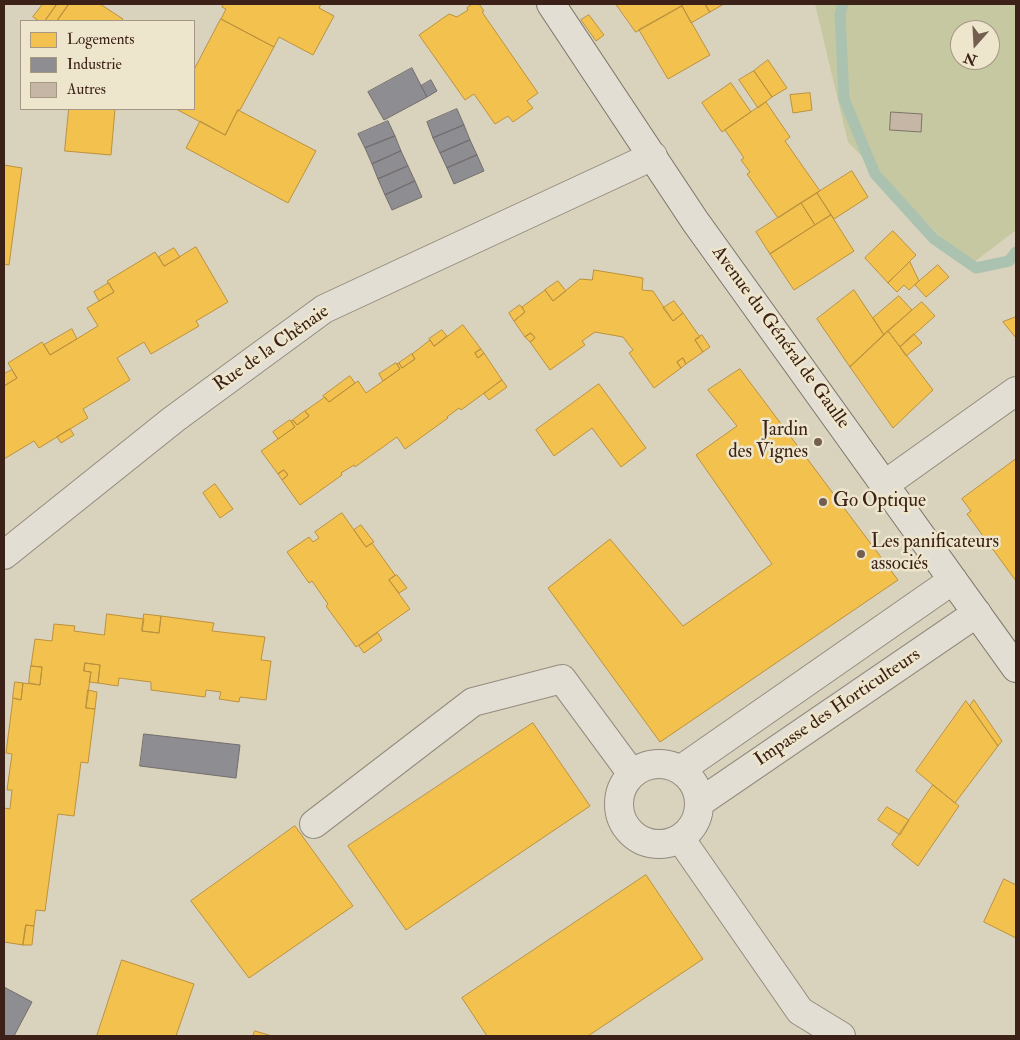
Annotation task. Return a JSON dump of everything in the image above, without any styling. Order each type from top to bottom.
[{"type":"street","name":"Avenue du Général de Gaulle","points":[[551,4],[696,221],[1016,668]]},
{"type":"street","name":"Rue de la Chênaie","points":[[4,555],[174,419],[324,309],[653,156]]},
{"type":"street","points":[[884,485],[1016,391]]},
{"type":"street","name":"Impasse des Horticulteurs","points":[[680,770],[953,580]]},
{"type":"street","name":"Impasse des Horticulteurs","points":[[699,803],[977,613]]},
{"type":"street","points":[[314,824],[473,702],[562,679],[632,774]]},
{"type":"street","points":[[661,764],[680,770],[694,784],[698,793],[698,813],[694,823],[680,838],[669,843],[657,844],[646,842],[635,836],[626,828],[621,817],[619,806],[620,794],[624,783],[632,774],[650,765],[661,764]]},
{"type":"street","points":[[680,838],[800,1011],[841,1036]]},
{"type":"green space","points":[[815,4],[1016,4],[1016,230],[969,266],[848,142]]},
{"type":"building: Logements","points":[[43,4],[57,4],[46,20],[38,20],[33,17]]},
{"type":"building: Logements","points":[[57,4],[69,4],[58,20],[46,20]]},
{"type":"building: Logements","points":[[69,4],[100,4],[123,19],[122,20],[58,20]]},
{"type":"building: Logements","points":[[224,4],[321,4],[319,8],[334,16],[313,55],[279,37],[274,47],[221,19],[226,9],[222,7]]},
{"type":"building: Logements","points":[[473,4],[479,4],[484,11],[482,12],[538,93],[527,101],[533,108],[513,122],[508,116],[495,124],[474,94],[465,100],[419,35],[449,14],[457,17],[468,10],[467,8]]},
{"type":"building: Logements","points":[[616,4],[681,4],[682,6],[636,32]]},
{"type":"building: Logements","points":[[685,4],[705,4],[710,12],[691,23],[682,6]]},
{"type":"building: Logements","points":[[705,4],[724,4],[710,12]]},
{"type":"building: Logements","points":[[682,6],[710,55],[668,79],[639,30]]},
{"type":"building: Logements","points":[[589,15],[604,35],[596,41],[581,20]]},
{"type":"building: Logements","points":[[221,19],[274,47],[225,135],[178,110],[195,110],[195,68]]},
{"type":"building: Logements","points":[[768,60],[787,88],[772,97],[754,71]]},
{"type":"building: Logements","points":[[754,71],[772,97],[758,108],[739,80]]},
{"type":"building: Logements","points":[[731,83],[751,112],[722,132],[702,103]]},
{"type":"building: Logements","points":[[810,93],[812,110],[793,113],[790,95]]},
{"type":"building: Logements","points":[[766,102],[790,137],[785,141],[820,191],[778,218],[747,174],[750,172],[741,160],[744,158],[725,130]]},
{"type":"building: Logements","points":[[69,110],[115,110],[111,155],[65,151]]},
{"type":"building: Logements","points":[[238,110],[316,151],[288,203],[186,148],[200,121],[225,135]]},
{"type":"building: Logements","points":[[4,165],[22,168],[9,265],[4,264]]},
{"type":"building: Logements","points":[[852,171],[868,197],[834,219],[817,193]]},
{"type":"building: Logements","points":[[817,193],[831,215],[815,225],[801,203]]},
{"type":"building: Logements","points":[[801,203],[815,225],[770,254],[756,232]]},
{"type":"building: Logements","points":[[831,215],[854,251],[794,290],[770,254]]},
{"type":"building: Logements","points":[[893,231],[916,255],[888,283],[865,258]]},
{"type":"building: Logements","points":[[196,247],[228,302],[196,321],[199,326],[151,354],[144,342],[117,358],[130,380],[83,409],[88,418],[39,448],[34,441],[4,459],[4,386],[17,378],[8,363],[42,342],[50,355],[98,326],[87,308],[114,292],[107,281],[155,252],[164,266]]},
{"type":"building: Logements","points":[[174,248],[180,257],[164,266],[159,257]]},
{"type":"building: Logements","points":[[910,262],[919,281],[909,290],[904,285],[897,292],[888,283]]},
{"type":"building: Logements","points":[[938,265],[949,277],[926,297],[915,285]]},
{"type":"building: Logements","points":[[594,270],[643,278],[642,290],[653,291],[673,321],[683,313],[700,337],[695,340],[703,352],[686,364],[683,358],[677,362],[681,368],[654,388],[629,353],[633,350],[623,337],[595,332],[582,341],[585,345],[550,370],[530,342],[535,338],[531,333],[525,337],[514,321],[525,312],[522,307],[545,290],[553,301],[580,279],[592,280]]},
{"type":"building: Logements","points":[[558,281],[566,291],[553,301],[545,290]]},
{"type":"building: Logements","points":[[109,283],[114,292],[99,301],[94,292]]},
{"type":"building: Logements","points":[[854,290],[884,335],[850,367],[817,319]]},
{"type":"building: Logements","points":[[899,296],[912,310],[884,335],[873,318]]},
{"type":"building: Logements","points":[[674,301],[683,313],[673,321],[663,308]]},
{"type":"building: Logements","points":[[922,302],[935,316],[900,347],[888,331]]},
{"type":"building: Logements","points":[[520,305],[525,312],[514,321],[509,313]]},
{"type":"building: Logements","points":[[1016,317],[1016,338],[1003,322]]},
{"type":"building: Logements","points":[[463,325],[481,349],[475,353],[478,358],[484,353],[502,380],[461,410],[459,408],[405,449],[397,437],[355,467],[354,465],[341,473],[342,475],[300,505],[282,480],[288,475],[284,470],[278,474],[261,451],[295,427],[291,421],[293,420],[297,425],[309,416],[305,411],[325,397],[329,402],[358,381],[366,393],[400,369],[397,364],[399,363],[402,368],[415,359],[412,354],[430,340],[434,346]]},
{"type":"building: Logements","points":[[72,329],[77,339],[50,355],[44,345]]},
{"type":"building: Logements","points":[[442,330],[447,336],[434,346],[429,339]]},
{"type":"building: Logements","points":[[888,331],[933,390],[893,428],[850,367]]},
{"type":"building: Logements","points":[[531,333],[535,338],[530,342],[525,337]]},
{"type":"building: Logements","points":[[914,334],[922,343],[906,356],[900,347]]},
{"type":"building: Logements","points":[[702,335],[710,347],[703,352],[695,340]]},
{"type":"building: Logements","points":[[481,349],[484,353],[478,358],[475,353]]},
{"type":"building: Logements","points":[[412,354],[415,359],[402,368],[399,363]]},
{"type":"building: Logements","points":[[683,358],[686,364],[681,368],[677,362]]},
{"type":"building: Logements","points":[[396,363],[400,369],[383,381],[379,374]]},
{"type":"building: Logements","points":[[740,369],[898,580],[660,742],[548,588],[610,539],[683,626],[772,564],[696,455],[737,426],[708,390]]},
{"type":"building: Logements","points":[[12,370],[17,378],[4,386],[4,374]]},
{"type":"building: Logements","points":[[350,376],[355,383],[329,402],[323,396]]},
{"type":"building: Logements","points":[[502,380],[507,387],[489,400],[484,394]]},
{"type":"building: Logements","points":[[599,384],[646,448],[621,467],[592,428],[554,456],[536,430]]},
{"type":"building: Logements","points":[[305,411],[309,416],[297,425],[293,420]]},
{"type":"building: Logements","points":[[290,420],[295,427],[278,439],[273,432]]},
{"type":"building: Logements","points":[[70,429],[74,435],[61,443],[57,437]]},
{"type":"building: Logements","points":[[1016,459],[1016,581],[967,514],[971,511],[962,499]]},
{"type":"building: Logements","points":[[284,470],[288,475],[282,480],[278,474]]},
{"type":"building: Logements","points":[[215,484],[233,509],[220,518],[203,493]]},
{"type":"building: Logements","points":[[342,513],[366,547],[372,543],[395,575],[389,580],[410,609],[356,647],[326,606],[328,604],[312,581],[309,583],[287,552],[309,537],[313,542],[319,538],[315,532]]},
{"type":"building: Logements","points":[[361,525],[374,542],[366,547],[354,530]]},
{"type":"building: Logements","points":[[397,575],[407,588],[399,593],[389,580]]},
{"type":"building: Logements","points":[[107,614],[144,619],[142,631],[159,633],[161,616],[214,623],[212,631],[265,637],[261,660],[271,661],[266,700],[240,697],[239,702],[219,699],[221,692],[206,690],[205,697],[151,690],[151,682],[119,678],[118,686],[98,683],[100,665],[85,663],[84,671],[91,672],[86,708],[95,709],[88,763],[81,762],[74,816],[58,814],[45,911],[36,910],[34,926],[26,925],[23,945],[4,942],[4,808],[10,809],[12,790],[7,790],[12,754],[6,753],[13,698],[21,700],[23,683],[40,685],[42,667],[31,666],[35,639],[52,641],[54,624],[75,626],[74,631],[104,635]]},
{"type":"building: Logements","points":[[144,614],[161,616],[159,633],[142,631]]},
{"type":"building: Logements","points":[[378,633],[382,640],[364,653],[359,646]]},
{"type":"building: Logements","points":[[85,663],[100,665],[98,683],[89,682],[91,672],[84,671]]},
{"type":"building: Logements","points":[[31,666],[42,667],[40,685],[29,683]]},
{"type":"building: Logements","points":[[15,682],[23,683],[21,700],[13,698]]},
{"type":"building: Logements","points":[[88,690],[97,692],[95,709],[86,708]]},
{"type":"building: Logements","points":[[974,700],[1002,741],[998,746],[970,706]]},
{"type":"building: Logements","points":[[966,701],[998,746],[955,803],[916,771]]},
{"type":"building: Logements","points":[[533,723],[590,806],[406,930],[348,846]]},
{"type":"building: Logements","points":[[933,785],[959,806],[918,866],[892,845]]},
{"type":"building: Logements","points":[[887,807],[909,820],[900,835],[878,820]]},
{"type":"building: Logements","points":[[295,826],[353,906],[249,978],[191,901]]},
{"type":"building: Logements","points":[[646,875],[703,959],[588,1036],[487,1036],[462,998]]},
{"type":"building: Logements","points":[[1004,879],[1016,885],[1016,938],[984,922]]},
{"type":"building: Logements","points":[[26,925],[34,926],[32,945],[23,945]]},
{"type":"building: Logements","points":[[122,960],[194,984],[176,1036],[97,1036]]},
{"type":"building: Logements","points":[[255,1031],[272,1036],[253,1036]]},
{"type":"building: Industrie","points":[[412,68],[427,97],[384,120],[368,92]]},
{"type":"building: Industrie","points":[[431,80],[437,91],[427,97],[421,86]]},
{"type":"building: Industrie","points":[[457,109],[464,125],[433,138],[427,122]]},
{"type":"building: Industrie","points":[[388,121],[395,136],[365,148],[358,134]]},
{"type":"building: Industrie","points":[[464,125],[470,140],[440,153],[433,138]]},
{"type":"building: Industrie","points":[[395,136],[401,151],[372,164],[365,148]]},
{"type":"building: Industrie","points":[[470,140],[477,155],[447,168],[440,153]]},
{"type":"building: Industrie","points":[[401,151],[408,166],[378,179],[372,164]]},
{"type":"building: Industrie","points":[[477,155],[484,171],[454,184],[447,168]]},
{"type":"building: Industrie","points":[[408,166],[415,181],[385,195],[378,179]]},
{"type":"building: Industrie","points":[[415,181],[422,197],[392,210],[385,195]]},
{"type":"building: Industrie","points":[[144,734],[240,745],[236,778],[140,766]]},
{"type":"building: Industrie","points":[[4,987],[32,1002],[14,1036],[4,1036]]},
{"type":"building: Autres","points":[[891,112],[922,114],[921,132],[890,130]]},
{"type":"waterway","points":[[843,4],[840,14],[844,99],[875,174],[934,239],[976,268],[1009,261],[1016,252]]},
{"type":"place","name":"Jardin des Vignes","points":[[818,442]]},
{"type":"place","name":"Go Optique","points":[[823,502]]},
{"type":"place","name":"Les panificateurs associés","points":[[861,554]]}]
